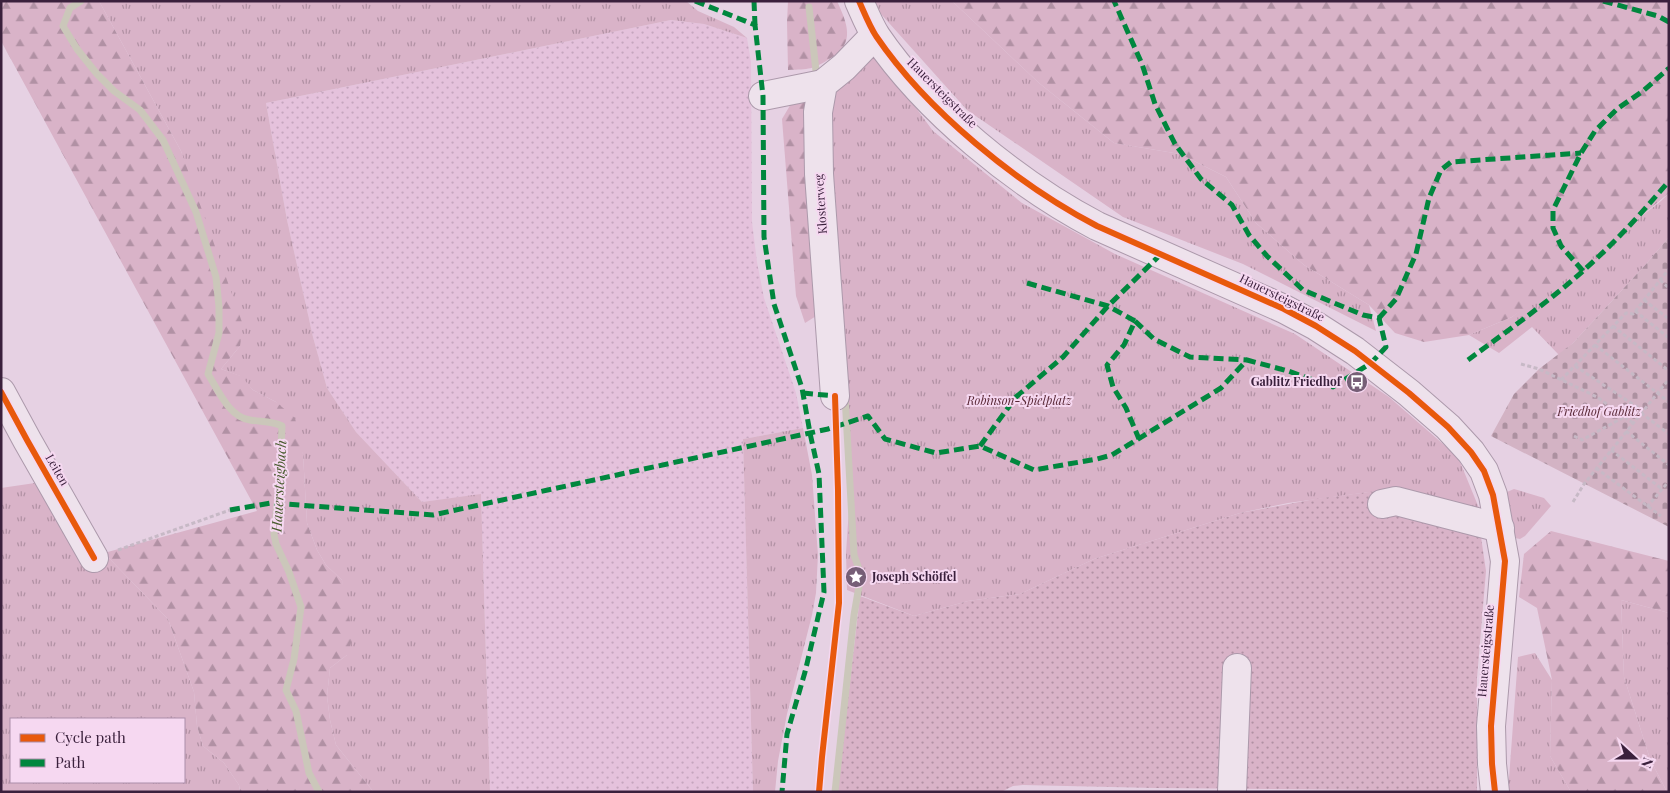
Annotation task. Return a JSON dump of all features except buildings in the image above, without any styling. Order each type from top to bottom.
[{"type":"street","name":"Hauersteigstraße","points":[[859,1],[875,35],[909,78],[954,124],[1012,174],[1097,226],[1284,309],[1316,326],[1355,351],[1410,393],[1448,427],[1471,452],[1484,472],[1493,495],[1505,561],[1491,726],[1495,792]]},
{"type":"street","points":[[763,96],[823,84],[844,67],[875,35]]},
{"type":"street","name":"Klosterweg","points":[[823,84],[818,112],[818,174],[835,396]]},
{"type":"street","name":"Leiten","points":[[1,392],[94,558]]},
{"type":"street","points":[[1382,504],[1396,501],[1500,528]]},
{"type":"street","points":[[1232,792],[1237,668]]},
{"type":"path","points":[[1561,380],[1626,313],[1633,314],[1669,270]]},
{"type":"path","points":[[1660,280],[1669,288]]},
{"type":"path","points":[[1644,300],[1669,320]]},
{"type":"path","points":[[1635,311],[1669,338]]},
{"type":"path","points":[[1613,326],[1669,372]]},
{"type":"path","points":[[1595,345],[1669,402]]},
{"type":"path","points":[[1520,364],[1539,370],[1597,397],[1633,423]]},
{"type":"path","points":[[1575,366],[1642,412],[1669,434]]},
{"type":"path","points":[[1573,502],[1596,468],[1669,379]]},
{"type":"path","points":[[1574,436],[1582,440],[1624,417]]},
{"type":"path","points":[[1626,431],[1669,465]]},
{"type":"path","points":[[1611,450],[1662,489]]},
{"type":"path","points":[[1596,468],[1661,516]]},
{"type":"path","points":[[1647,507],[1669,481]]},
{"type":"path","points":[[94,558],[230,510]]},
{"type":"shaded area","points":[[671,20],[704,24],[747,38],[751,62],[752,222],[757,262],[764,298],[796,393],[803,428],[743,439],[753,792],[490,792],[481,495],[422,502],[356,432],[327,388],[313,337],[287,220],[266,103]]},
{"type":"green space","points":[[1,1],[99,1],[181,151],[243,325],[240,346],[221,369],[241,376],[253,390],[276,402],[295,418],[303,454],[307,523],[317,550],[326,565],[342,580],[353,637],[347,655],[330,668],[327,696],[330,720],[336,745],[375,792],[240,792],[239,785],[224,763],[203,746],[197,726],[194,692],[168,619],[104,553],[257,511],[1,41]]},
{"type":"green space","points":[[99,1],[686,1],[698,11],[734,27],[747,38],[704,24],[671,20],[266,103],[287,220],[313,337],[327,388],[356,432],[422,502],[481,494],[490,792],[375,792],[336,745],[327,696],[330,668],[347,655],[342,580],[326,565],[317,550],[307,523],[303,454],[276,402],[253,390],[240,376],[221,369],[240,346],[181,151]]},
{"type":"green space","points":[[788,1],[837,1],[844,17],[847,32],[847,39],[839,52],[815,67],[788,70]]},
{"type":"green space","points":[[872,1],[952,1],[1039,83],[1114,143],[1180,154],[1226,177],[1256,223],[1304,265],[1369,305],[1376,331],[1243,264],[1123,217],[967,110],[872,4]]},
{"type":"green space","points":[[952,1],[1669,1],[1669,193],[1562,282],[1512,317],[1469,335],[1424,342],[1395,333],[1369,305],[1304,265],[1256,223],[1226,177],[1180,154],[1114,143],[1039,83]]},
{"type":"green space","name":"Robinson-Spielplatz","points":[[874,51],[933,131],[1022,203],[1115,254],[1295,334],[1389,397],[1458,457],[1481,513],[1392,489],[1288,503],[1240,513],[1094,559],[1020,594],[968,601],[914,616],[847,590],[846,553],[849,508],[825,116],[835,91]]},
{"type":"green space","points":[[795,97],[811,98],[821,313],[805,323],[796,296],[782,119]]},
{"type":"green space","points":[[1669,193],[1669,237],[1573,343],[1559,355],[1532,327],[1499,353],[1469,335],[1512,317]]},
{"type":"green space","name":"Friedhof Gablitz","points":[[1669,237],[1669,527],[1491,436],[1514,394],[1539,369],[1573,343]]},
{"type":"green space","points":[[803,428],[812,475],[818,555],[816,593],[787,714],[778,761],[775,792],[753,792],[743,439]]},
{"type":"green space","points":[[35,483],[88,564],[104,553],[168,619],[194,692],[197,726],[203,746],[224,763],[239,785],[240,792],[1,792],[1,488]]},
{"type":"green space","points":[[1392,489],[1480,530],[1486,571],[1477,678],[1477,791],[1023,785],[1013,786],[1001,792],[837,792],[860,596],[914,616],[968,601],[1020,594],[1094,559],[1240,513],[1315,499]]},
{"type":"green space","points":[[1514,489],[1544,498],[1551,506],[1525,536],[1520,539],[1515,538],[1512,533],[1506,496],[1507,492]]},
{"type":"green space","points":[[1551,531],[1669,561],[1669,613],[1621,600],[1624,677],[1650,759],[1667,792],[1571,792],[1550,756],[1552,680],[1537,608],[1519,597],[1524,554]]},
{"type":"green space","points":[[1621,600],[1669,613],[1669,792],[1667,792],[1650,759],[1624,677]]},
{"type":"green space","points":[[1535,653],[1552,680],[1550,756],[1571,792],[1508,792],[1518,657]]},
{"type":"waterway","name":"Hauersteigbach","points":[[81,1],[70,8],[63,26],[77,49],[97,74],[114,91],[140,110],[163,140],[196,212],[216,277],[219,307],[219,333],[208,374],[220,395],[236,414],[250,420],[270,422],[282,426],[280,477],[274,534],[276,544],[289,572],[301,607],[294,659],[286,690],[296,711],[309,773],[319,792]]},
{"type":"waterway","points":[[809,7],[816,71]]},
{"type":"waterway","points":[[835,792],[860,572],[854,555],[845,396]]},
{"type":"marked path","points":[[695,1],[755,25],[763,96],[764,237],[774,304],[802,388],[819,474],[824,592],[805,672],[787,734],[782,792]]},
{"type":"marked path","points":[[754,1],[755,25]]},
{"type":"marked path","points":[[230,510],[271,503],[433,515],[828,429],[868,416],[885,439],[936,453],[980,446],[1034,470],[1112,455],[1221,388],[1247,360],[1288,371],[1333,387],[1371,363],[1386,347],[1379,318],[1363,315],[1303,290],[1267,256],[1249,235],[1232,205],[1201,179],[1175,144],[1155,104],[1142,64],[1114,1]]},
{"type":"marked path","points":[[1603,1],[1658,16],[1669,22]]},
{"type":"marked path","points":[[1583,271],[1561,246],[1553,228],[1553,210],[1581,153],[1595,131],[1617,109],[1643,91],[1669,68]]},
{"type":"marked path","points":[[1379,318],[1396,299],[1416,254],[1429,198],[1441,170],[1451,162],[1581,153]]},
{"type":"marked path","points":[[1468,360],[1533,312],[1581,273],[1606,250],[1669,181]]},
{"type":"marked path","points":[[980,446],[1016,397],[1063,357],[1108,306],[1160,255]]},
{"type":"marked path","points":[[1027,283],[1108,306],[1135,321],[1124,345],[1107,365],[1113,387],[1126,408],[1139,439]]},
{"type":"marked path","points":[[1135,321],[1154,339],[1190,357],[1247,360]]},
{"type":"marked path","points":[[803,393],[835,396],[835,400]]},
{"type":"cycle path","points":[[859,1],[876,36],[897,64],[947,118],[1005,167],[1067,209],[1097,226],[1284,309],[1316,326],[1355,351],[1409,393],[1448,427],[1471,452],[1484,471],[1493,495],[1505,561],[1491,726],[1495,792]]},
{"type":"cycle path","points":[[1,392],[94,558]]},
{"type":"cycle path","points":[[819,792],[839,603],[835,396]]},
{"type":"place","name":"Gablitz Friedhof","points":[[1357,382]]},
{"type":"place","name":"Joseph Schöffel","points":[[856,577]]}]
